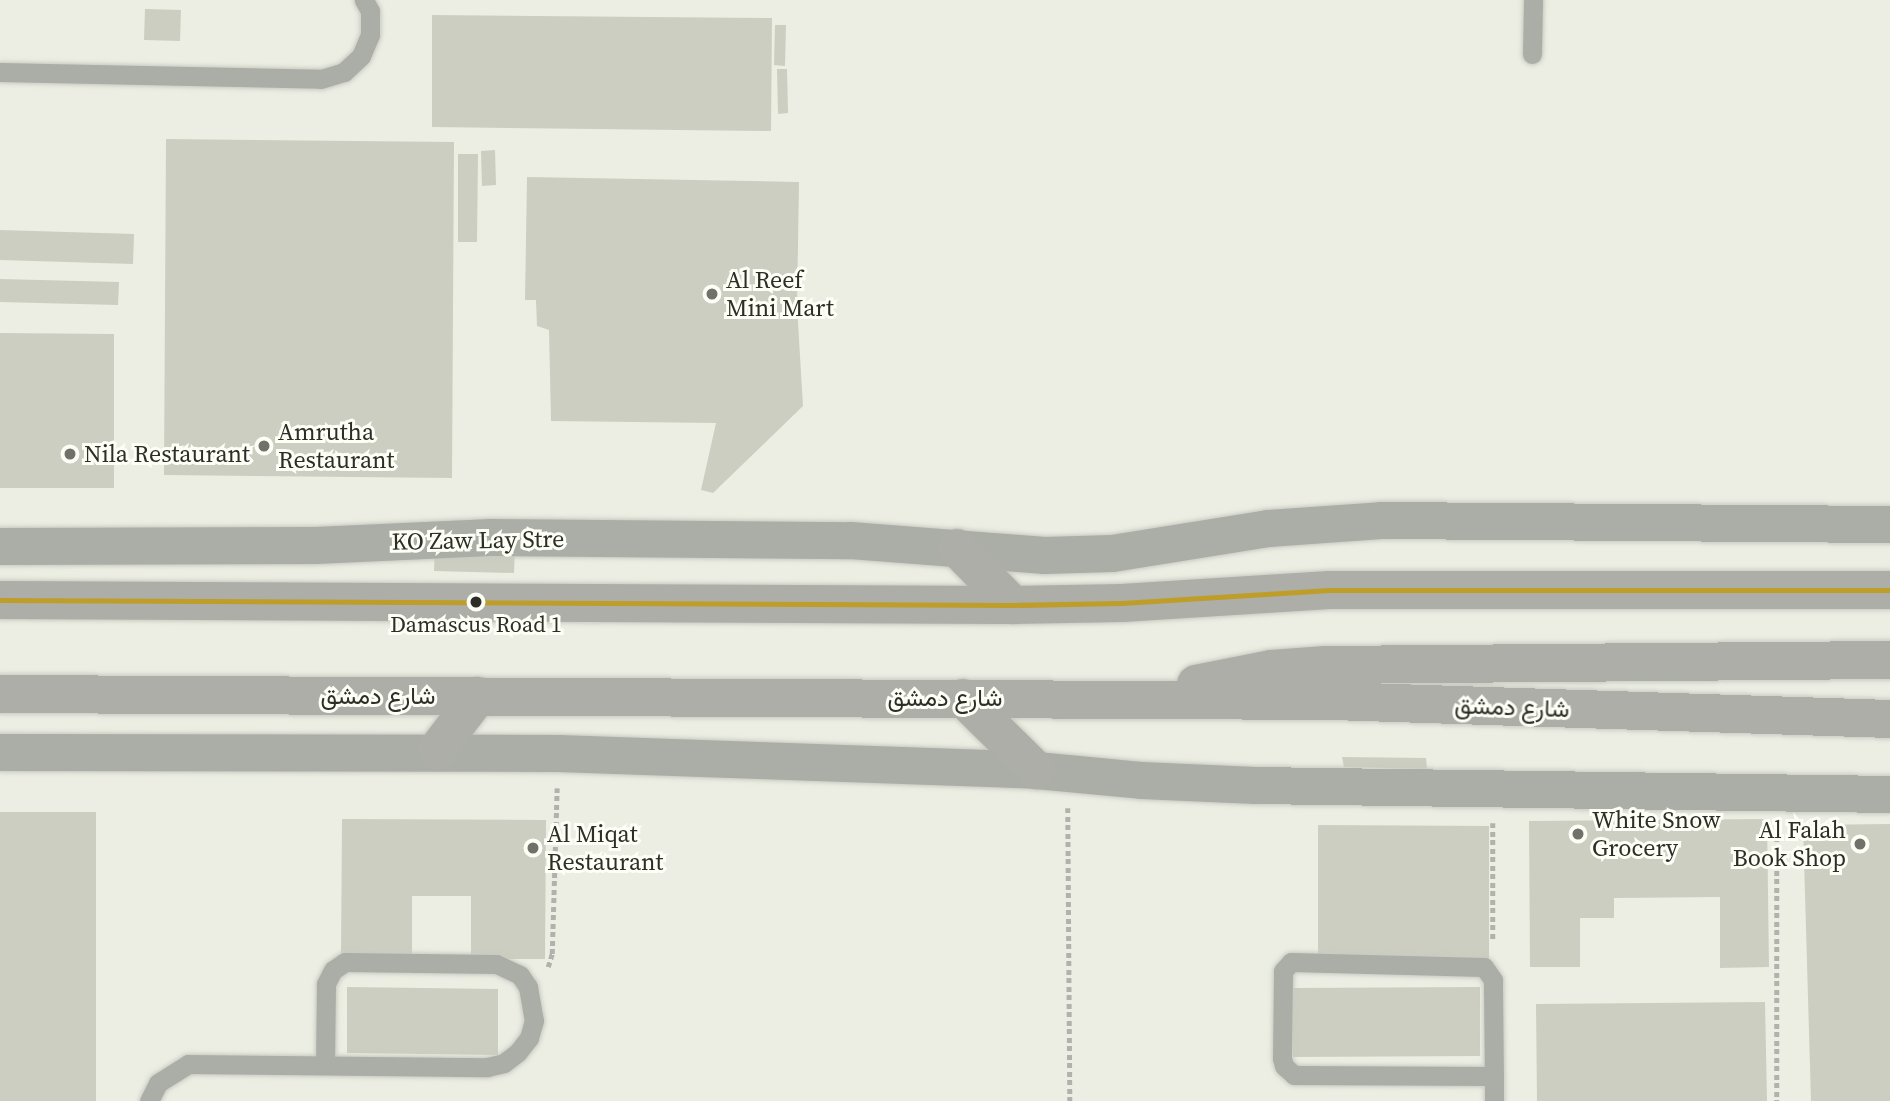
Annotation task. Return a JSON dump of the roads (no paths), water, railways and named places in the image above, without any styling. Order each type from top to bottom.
[{"type":"main road","points":[[957,548],[1013,605]]},
{"type":"main road","points":[[0,600],[1013,605],[1122,603],[1330,590],[1890,590]]},
{"type":"main road","points":[[1136,699],[1271,669],[1326,666],[1890,660]]},
{"type":"main road","name":"شارع دمشق","points":[[0,694],[1333,701],[1886,720]]},
{"type":"main road","points":[[437,750],[478,696]]},
{"type":"main road","points":[[963,698],[1052,771]]},
{"type":"street","name":"KO Zaw Lay Stre","points":[[0,546],[316,545],[491,537],[850,540],[1032,555],[1112,553],[1268,528],[1381,520],[1890,524]]},
{"type":"street","points":[[0,752],[437,750],[1052,771],[1204,783],[1493,790],[1890,794]]},
{"type":"lane","points":[[0,72],[321,79],[344,72],[360,56],[370,35],[370,12],[365,0]]},
{"type":"lane","points":[[1532,54],[1533,0]]},
{"type":"lane","points":[[149,1101],[158,1083],[188,1064],[487,1067],[504,1063],[523,1045],[534,1021],[528,987],[520,975],[495,964],[345,962],[333,970],[327,984],[325,1065]]},
{"type":"lane","points":[[1494,1076],[1294,1075],[1284,1066],[1282,1058],[1283,971],[1292,962],[1474,964],[1488,970],[1493,980],[1494,1076],[1494,1101]]},
{"type":"place","name":"Al Reef Mini Mart","points":[[712,294]]},
{"type":"place","name":"Amrutha Restaurant","points":[[264,446]]},
{"type":"place","name":"Nila Restaurant","points":[[70,454]]},
{"type":"place","name":"Damascus Road 1","points":[[476,602]]},
{"type":"place","name":"White Snow Grocery","points":[[1578,834]]},
{"type":"place","name":"Al Falah Book Shop","points":[[1860,844]]},
{"type":"place","name":"Al Miqat Restaurant","points":[[533,848]]}]
